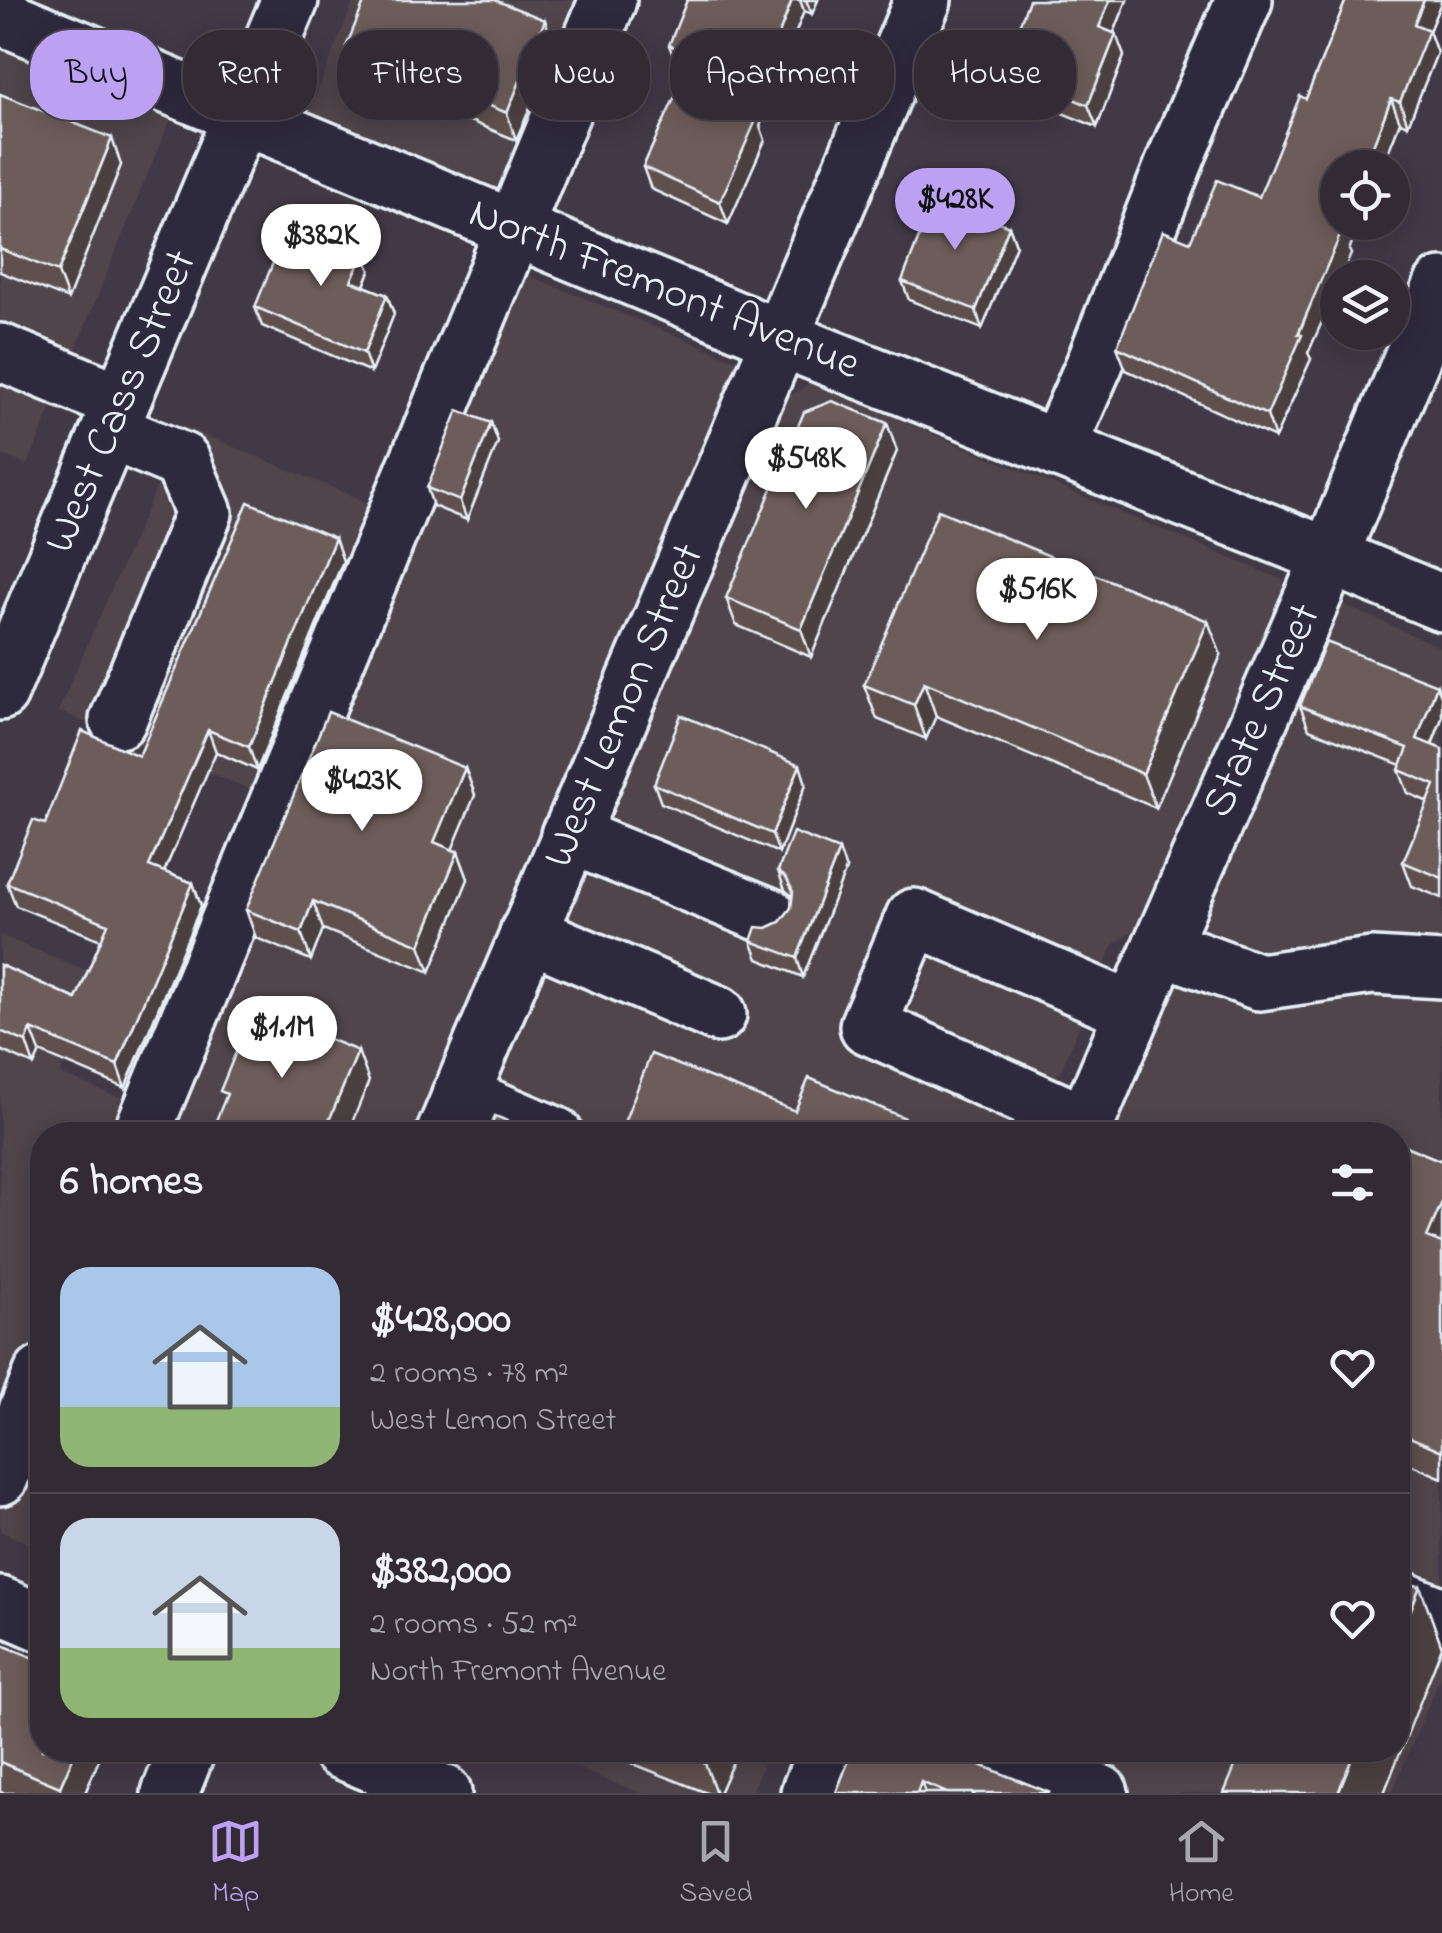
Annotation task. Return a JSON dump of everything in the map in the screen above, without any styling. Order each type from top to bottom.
[{"type":"street","name":"West Cass Street","points":[[278,30],[290,0]]},
{"type":"street","points":[[146,1122],[608,0]]},
{"type":"street","name":"West Lemon Street","points":[[452,1115],[923,0]]},
{"type":"street","points":[[1058,449],[1244,0]]},
{"type":"street","name":"North Fremont Avenue","points":[[0,16],[183,92]]},
{"type":"street","name":"West Cass Street","points":[[0,692],[240,120]]},
{"type":"street","name":"North Fremont Avenue","points":[[252,120],[782,339],[1442,604]]},
{"type":"street","name":"State Street","points":[[1087,1122],[1442,286]]},
{"type":"street","points":[[0,352],[116,417],[182,460],[204,514],[118,720]]},
{"type":"street","points":[[569,836],[769,916]]},
{"type":"street","points":[[1067,1122],[868,1026],[914,918],[1134,1011]]},
{"type":"street","points":[[528,933],[718,1014]]},
{"type":"street","points":[[1160,946],[1259,982],[1372,966],[1442,970]]},
{"type":"street","points":[[452,1115],[488,1122]]},
{"type":"street","points":[[0,1477],[30,1403]]},
{"type":"street","points":[[1410,1603],[1442,1616]]},
{"type":"street","points":[[0,1604],[30,1618]]},
{"type":"street","points":[[170,1793],[182,1762]]},
{"type":"street","points":[[369,1762],[444,1793]]},
{"type":"street","points":[[808,1793],[821,1762]]},
{"type":"street","points":[[1003,1793],[1015,1762]]},
{"type":"street","points":[[1023,1762],[1100,1793]]},
{"type":"shaded area","points":[[354,0],[593,0],[581,30],[518,30],[518,120],[545,120],[513,200],[314,120],[317,92],[337,42],[337,120],[498,120],[498,30],[342,30]]},
{"type":"shaded area","points":[[0,42],[30,54],[30,120],[163,120],[163,109],[173,113],[28,465],[0,454]]},
{"type":"shaded area","points":[[488,259],[741,362],[743,370],[429,1122],[30,1122],[30,1544],[0,1531],[0,935],[100,976],[60,1074],[138,1105],[264,795],[58,711],[183,426],[384,509]]},
{"type":"shaded area","points":[[811,383],[1283,580],[1283,597],[1157,915],[1114,944],[1039,1122],[481,1122],[785,398]]},
{"type":"shaded area","points":[[1340,603],[1442,648],[1442,1673],[1410,1750],[1410,1122],[1116,1122],[1325,620]]},
{"type":"shaded area","points":[[561,1762],[764,1762],[751,1793],[640,1793]]},
{"type":"shaded area","points":[[850,1762],[1405,1762],[1392,1793],[837,1793]]},
{"type":"building","points":[[365,0],[495,0],[545,20],[541,30],[518,30],[518,86],[507,113],[498,109],[498,30],[353,30]]},
{"type":"building","points":[[687,0],[792,0],[780,30],[675,30]]},
{"type":"building","points":[[1029,0],[1110,0],[1099,27],[1116,34],[1088,105],[1076,100],[1076,30],[1017,30]]},
{"type":"building","points":[[1346,0],[1424,0],[1414,24],[1429,30],[1400,102],[1391,99],[1371,150],[1320,150],[1320,240],[1338,240],[1330,260],[1320,260],[1320,282],[1267,415],[1117,347],[1163,231],[1190,242],[1217,180],[1259,197],[1300,96],[1306,99]]},
{"type":"building","points":[[0,94],[30,106],[30,120],[66,120],[112,138],[58,272],[0,249]]},
{"type":"building","points":[[670,108],[670,120],[756,120],[720,202],[643,167]]},
{"type":"building","points":[[935,196],[1009,226],[976,310],[902,281]]},
{"type":"building","points":[[290,221],[364,252],[351,281],[387,295],[364,353],[255,307]]},
{"type":"building","points":[[832,401],[887,423],[801,629],[726,598],[804,412]]},
{"type":"building","points":[[458,410],[491,423],[460,501],[427,488]]},
{"type":"building","points":[[248,502],[335,538],[249,747],[208,730],[149,866],[193,883],[117,1065],[31,1029],[26,1042],[0,1031],[0,965],[76,999],[108,924],[7,883],[33,820],[45,824],[82,731],[139,756]]},
{"type":"building","points":[[938,510],[1208,621],[1143,774],[924,682],[914,705],[864,685]]},
{"type":"building","points":[[1326,642],[1437,685],[1417,739],[1442,749],[1442,878],[1403,862],[1435,785],[1399,770],[1408,748],[1300,706]]},
{"type":"building","points":[[328,712],[465,768],[434,842],[458,852],[420,945],[313,901],[301,932],[246,910]]},
{"type":"building","points":[[681,715],[800,765],[772,834],[654,784]]},
{"type":"building","points":[[793,832],[839,850],[797,958],[751,941],[756,927],[767,928],[780,922],[791,908],[793,892],[778,871]]},
{"type":"building","points":[[254,1008],[358,1051],[328,1122],[215,1122],[227,1094],[220,1091]]},
{"type":"building","points":[[651,1054],[795,1111],[809,1078],[915,1122],[624,1122]]},
{"type":"building","points":[[1410,1148],[1442,1161],[1442,1202],[1427,1237],[1442,1243],[1442,1451],[1410,1437]]},
{"type":"building","points":[[1410,1584],[1420,1586],[1410,1612]]},
{"type":"building","points":[[0,1644],[30,1656],[30,1762],[71,1762],[60,1787],[0,1762]]},
{"type":"building","points":[[848,1762],[973,1762],[1050,1793],[947,1793],[921,1782],[917,1793],[836,1793]]},
{"type":"building","points":[[1237,1762],[1350,1762],[1338,1793],[1224,1793]]}]
